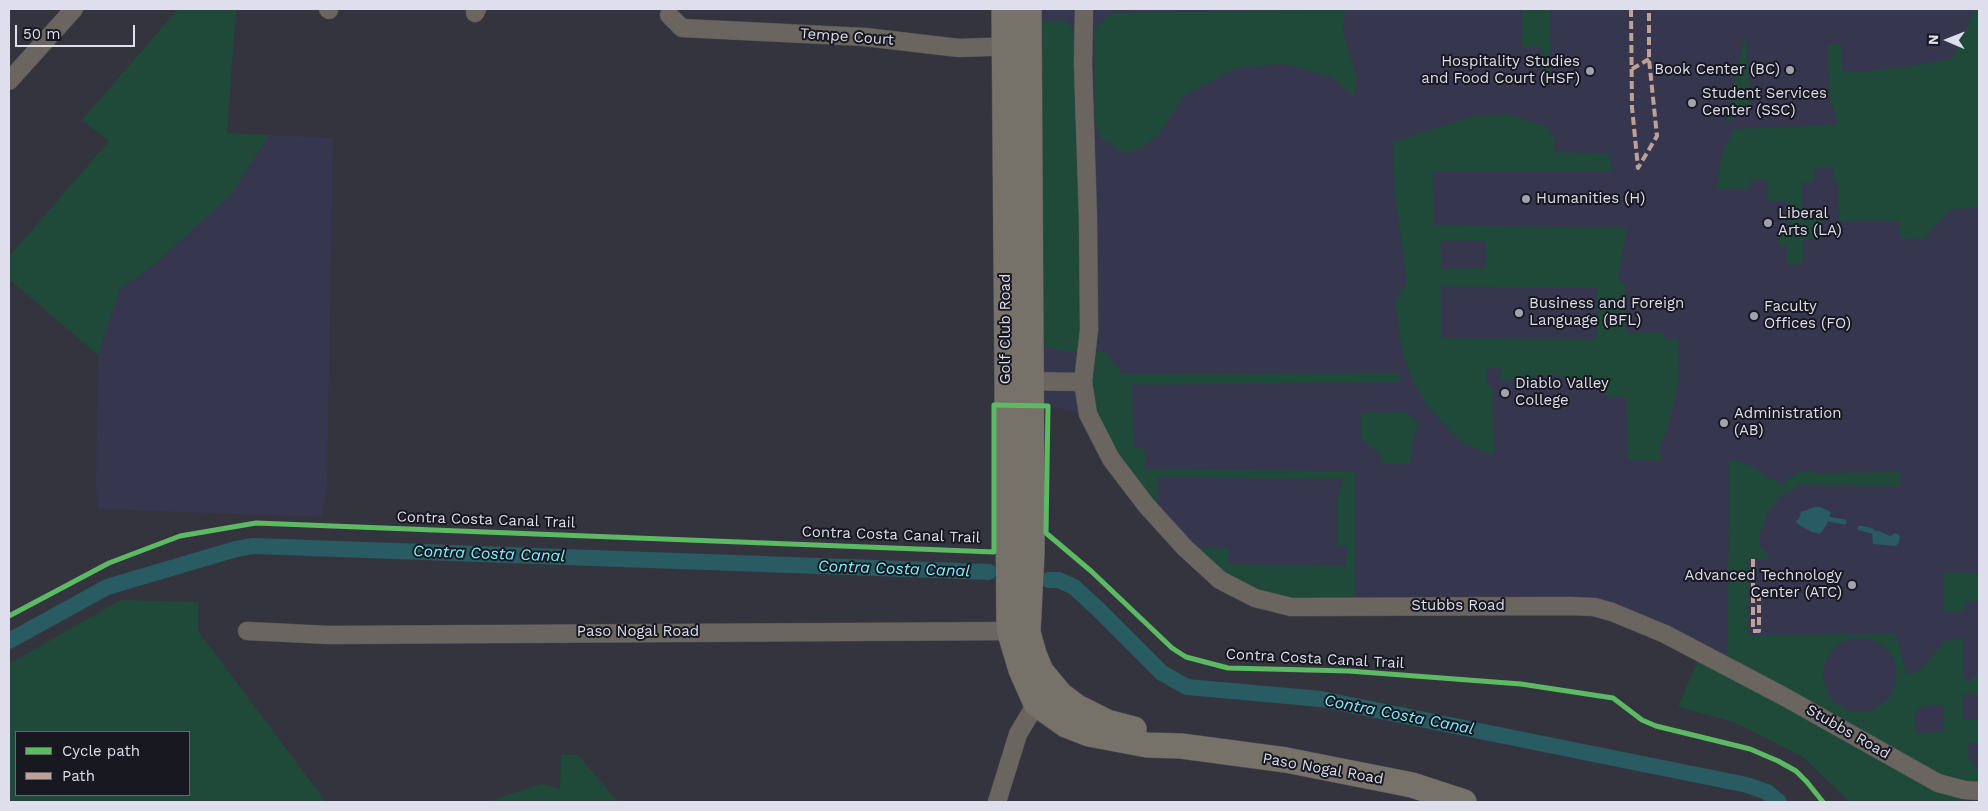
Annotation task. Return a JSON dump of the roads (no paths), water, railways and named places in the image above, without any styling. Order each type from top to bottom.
[{"type":"street","points":[[9,82],[74,9]]},
{"type":"street","name":"Golf Club Road","points":[[1004,9],[1007,381],[1018,631],[1021,670],[1045,696]]},
{"type":"street","name":"Golf Club Road","points":[[1018,631],[1032,554],[1029,9]]},
{"type":"street","name":"Stubbs Road","points":[[1084,9],[1083,64],[1088,218],[1089,330],[1083,382],[1088,414],[1111,459],[1146,505],[1185,548],[1220,580],[1255,598],[1291,607],[1569,606],[1594,607],[1612,612],[1664,634],[1784,696],[1938,784],[1979,791]]},
{"type":"street","name":"Tempe Court","points":[[669,15],[682,28],[865,37],[959,48],[1029,46]]},
{"type":"street","points":[[1007,381],[1083,382]]},
{"type":"street","name":"Paso Nogal Road","points":[[247,631],[329,634],[1018,631]]},
{"type":"street","points":[[997,802],[1018,734],[1045,696]]},
{"type":"street","name":"Paso Nogal Road","points":[[1045,696],[1066,725],[1089,734],[1147,745],[1181,746],[1309,765],[1412,785],[1464,802]]},
{"type":"waterway","points":[[1829,519],[1844,522]]},
{"type":"waterway","points":[[1860,528],[1872,531]]},
{"type":"waterway","name":"Contra Costa Canal","points":[[9,641],[107,587],[236,549],[253,546],[989,572]]},
{"type":"waterway","name":"Contra Costa Canal","points":[[1049,580],[1059,580],[1074,587],[1162,673],[1187,687],[1321,699],[1747,785],[1767,792],[1779,802]]},
{"type":"place","name":"Book Center (BC)","points":[[1790,70]]},
{"type":"place","name":"Hospitality Studies and Food Court (HSF)","points":[[1590,71]]},
{"type":"place","name":"Student Services Center (SSC)","points":[[1692,103]]},
{"type":"place","name":"Humanities (H)","points":[[1526,199]]},
{"type":"place","name":"Liberal Arts (LA)","points":[[1768,223]]},
{"type":"place","name":"Business and Foreign Language (BFL)","points":[[1519,313]]},
{"type":"place","name":"Faculty Offices (FO)","points":[[1754,316]]},
{"type":"place","name":"Diablo Valley College","points":[[1505,393]]},
{"type":"place","name":"Administration (AB)","points":[[1724,423]]},
{"type":"place","name":"Advanced Technology Center (ATC)","points":[[1852,585]]}]
